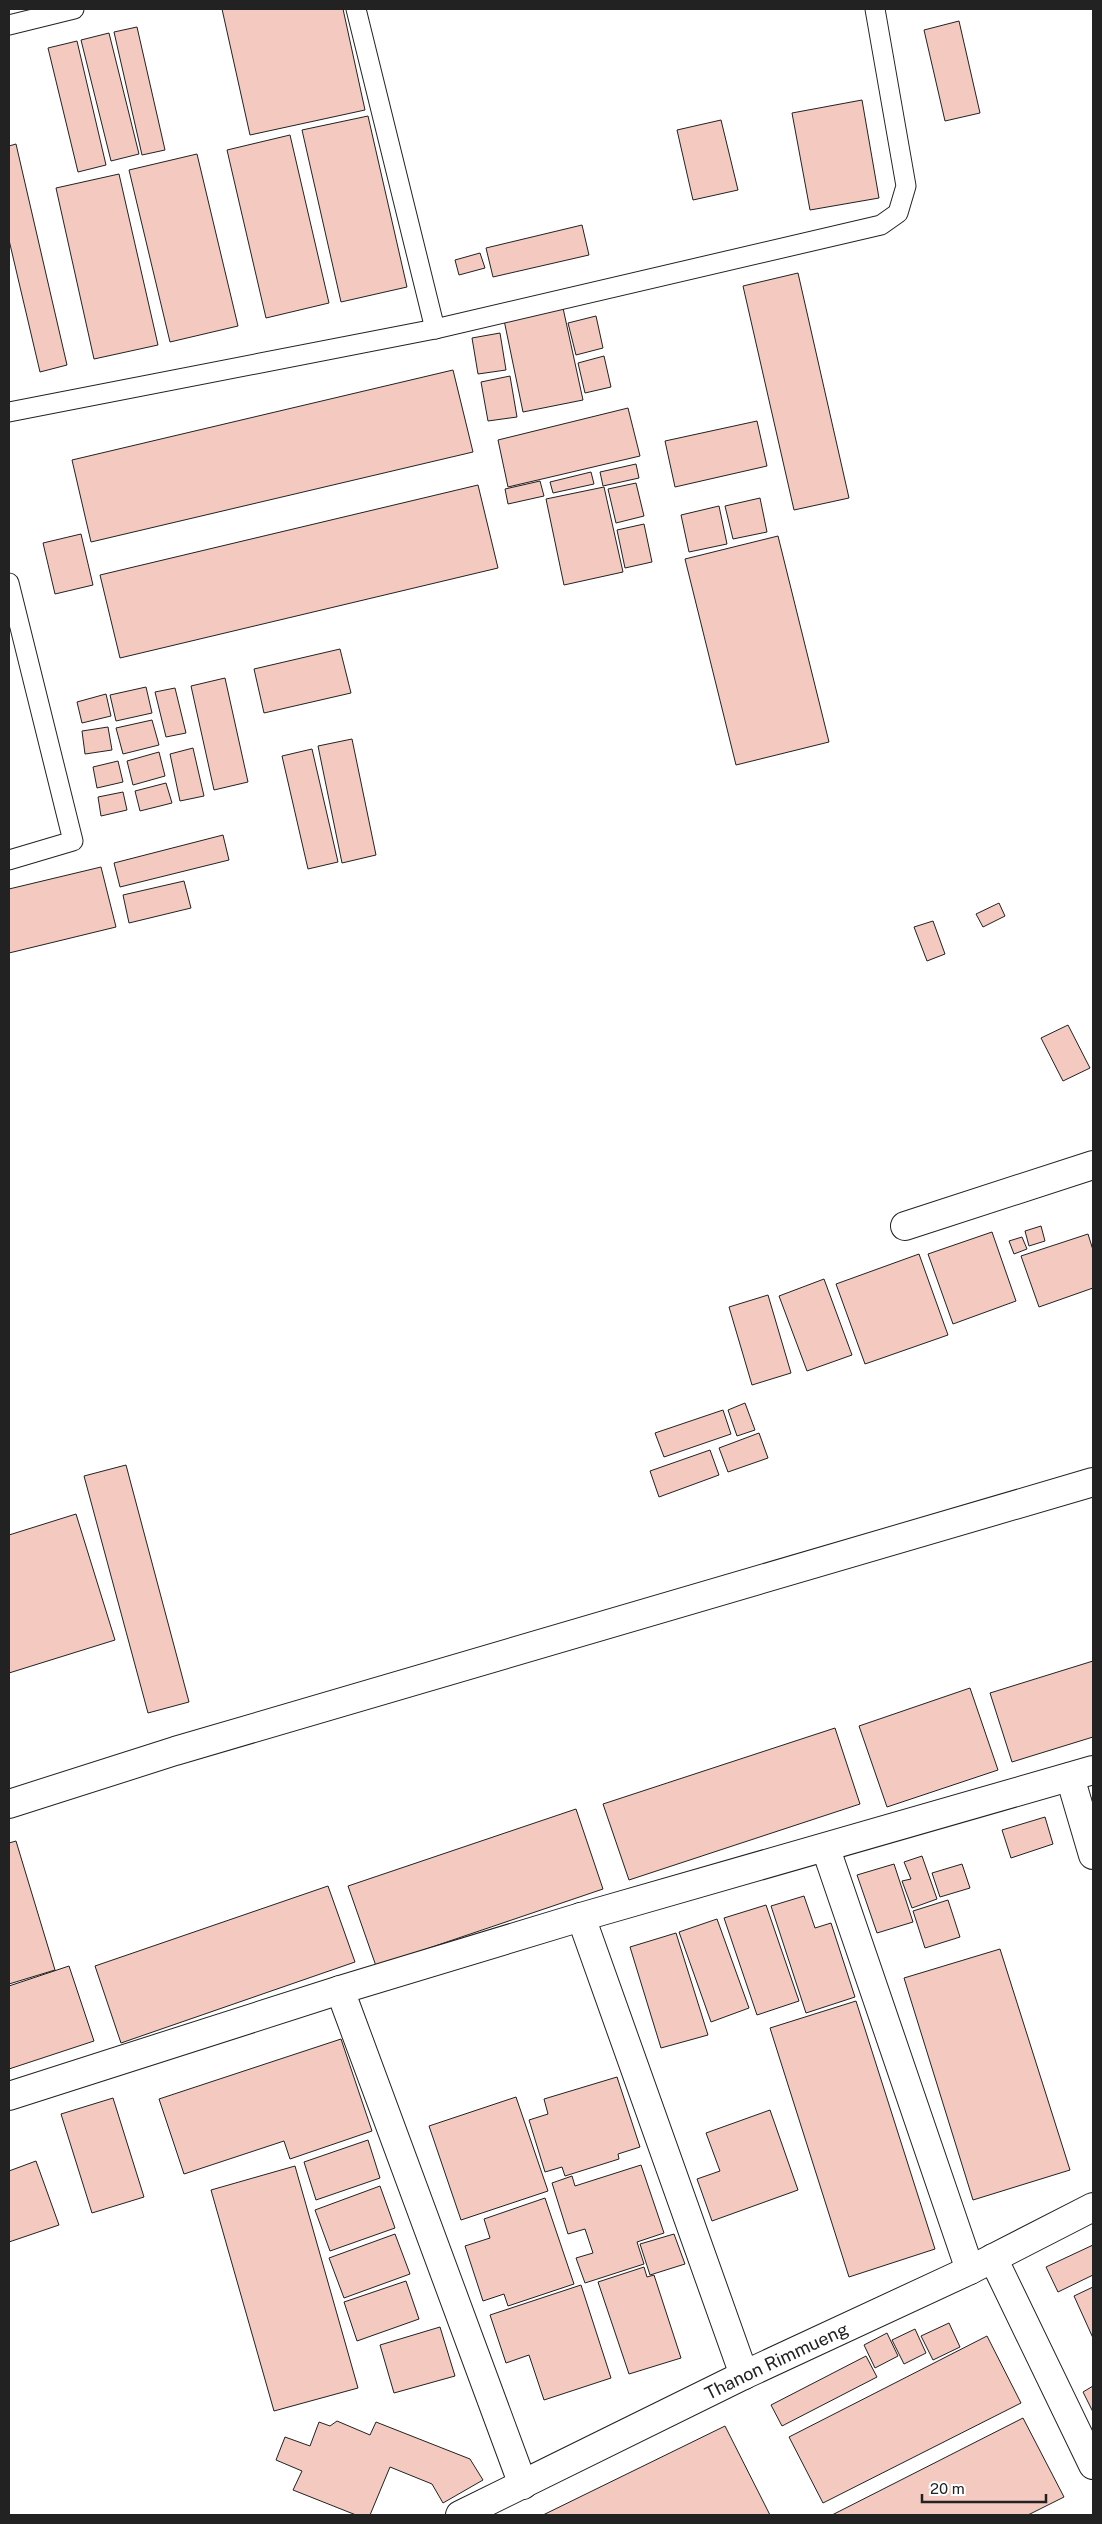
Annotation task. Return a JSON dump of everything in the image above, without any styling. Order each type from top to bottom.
[{"type":"street","points":[[905,1226],[1093,1165]]},
{"type":"street","points":[[9,1804],[175,1751],[1093,1482]]},
{"type":"street","points":[[9,2096],[340,1990],[581,1917],[826,1849],[1082,1774],[1093,1855]]},
{"type":"street","points":[[826,1849],[981,2264],[1093,2465]]},
{"type":"street","points":[[581,1917],[744,2375]]},
{"type":"street","points":[[340,1990],[523,2485]]},
{"type":"street","name":"Thanon Rimmueng","points":[[460,2515],[744,2375],[981,2264],[1093,2208]]},
{"type":"lane","points":[[9,25],[74,9]]},
{"type":"lane","points":[[356,9],[435,329]]},
{"type":"lane","points":[[9,412],[435,329],[881,225],[898,213],[906,186],[875,9]]},
{"type":"lane","points":[[9,586],[73,841],[9,860]]},
{"type":"building","points":[[222,9],[343,9],[365,110],[250,135]]},
{"type":"building","points":[[959,21],[980,113],[945,121],[924,30]]},
{"type":"building","points":[[137,27],[165,150],[142,155],[114,32]]},
{"type":"building","points":[[109,33],[139,154],[111,161],[81,40]]},
{"type":"building","points":[[77,41],[106,165],[78,172],[48,48]]},
{"type":"building","points":[[862,100],[879,198],[810,210],[792,113]]},
{"type":"building","points":[[368,116],[407,287],[341,302],[302,130]]},
{"type":"building","points":[[721,120],[738,190],[693,200],[677,130]]},
{"type":"building","points":[[290,135],[329,303],[266,318],[227,150]]},
{"type":"building","points":[[16,144],[67,365],[40,372],[9,240],[9,146]]},
{"type":"building","points":[[197,154],[238,326],[170,342],[129,170]]},
{"type":"building","points":[[119,174],[158,345],[94,359],[56,188]]},
{"type":"building","points":[[582,225],[589,255],[493,277],[486,248]]},
{"type":"building","points":[[480,253],[485,268],[459,275],[455,260]]},
{"type":"building","points":[[798,273],[849,498],[794,510],[743,286]]},
{"type":"building","points":[[563,308],[583,400],[523,412],[504,320]]},
{"type":"building","points":[[596,316],[603,348],[576,355],[568,323]]},
{"type":"building","points":[[500,333],[506,370],[478,374],[472,338]]},
{"type":"building","points":[[604,356],[611,387],[585,393],[578,363]]},
{"type":"building","points":[[453,370],[473,452],[91,542],[72,460]]},
{"type":"building","points":[[510,376],[517,417],[488,421],[481,382]]},
{"type":"building","points":[[628,408],[640,456],[508,487],[498,440]]},
{"type":"building","points":[[757,421],[767,466],[675,487],[665,441]]},
{"type":"building","points":[[636,464],[639,478],[603,486],[600,472]]},
{"type":"building","points":[[591,472],[594,484],[553,493],[550,482]]},
{"type":"building","points":[[540,481],[544,496],[508,504],[505,489]]},
{"type":"building","points":[[636,483],[644,516],[616,523],[608,489]]},
{"type":"building","points":[[478,485],[498,568],[120,658],[100,575]]},
{"type":"building","points":[[604,487],[623,572],[564,585],[546,499]]},
{"type":"building","points":[[760,498],[767,532],[733,539],[725,506]]},
{"type":"building","points":[[719,506],[727,544],[689,552],[681,515]]},
{"type":"building","points":[[644,524],[652,562],[625,568],[617,530]]},
{"type":"building","points":[[81,534],[93,585],[55,594],[43,543]]},
{"type":"building","points":[[778,536],[829,742],[736,765],[685,559]]},
{"type":"building","points":[[340,649],[351,693],[264,713],[254,669]]},
{"type":"building","points":[[225,678],[248,782],[214,790],[191,686]]},
{"type":"building","points":[[146,687],[152,713],[116,721],[110,695]]},
{"type":"building","points":[[175,688],[186,733],[166,737],[155,692]]},
{"type":"building","points":[[106,694],[111,716],[82,723],[77,702]]},
{"type":"building","points":[[152,720],[159,745],[123,754],[116,728]]},
{"type":"building","points":[[108,727],[112,750],[85,754],[82,731]]},
{"type":"building","points":[[352,739],[376,855],[342,863],[318,746]]},
{"type":"building","points":[[193,748],[204,796],[180,801],[170,754]]},
{"type":"building","points":[[312,749],[338,862],[308,869],[282,756]]},
{"type":"building","points":[[159,752],[165,776],[133,785],[127,761]]},
{"type":"building","points":[[118,761],[123,782],[97,788],[93,767]]},
{"type":"building","points":[[166,783],[172,803],[140,811],[135,791]]},
{"type":"building","points":[[123,792],[127,810],[101,816],[98,797]]},
{"type":"building","points":[[223,835],[229,860],[120,887],[114,863]]},
{"type":"building","points":[[101,867],[116,927],[9,953],[9,889]]},
{"type":"building","points":[[184,881],[191,908],[129,923],[123,895]]},
{"type":"building","points":[[999,903],[1005,916],[983,927],[976,914]]},
{"type":"building","points":[[933,921],[945,954],[927,961],[914,927]]},
{"type":"building","points":[[1068,1025],[1090,1068],[1063,1081],[1041,1038]]},
{"type":"building","points":[[1041,1226],[1045,1241],[1029,1246],[1025,1231]]},
{"type":"building","points":[[992,1232],[1016,1301],[953,1324],[928,1254]]},
{"type":"building","points":[[1088,1234],[1093,1250],[1093,1288],[1039,1307],[1021,1256]]},
{"type":"building","points":[[1022,1237],[1027,1249],[1014,1254],[1009,1241]]},
{"type":"building","points":[[919,1254],[948,1335],[865,1364],[836,1284]]},
{"type":"building","points":[[824,1279],[852,1355],[807,1371],[779,1296]]},
{"type":"building","points":[[768,1295],[791,1373],[752,1385],[729,1307]]},
{"type":"building","points":[[745,1403],[755,1430],[737,1436],[728,1410]]},
{"type":"building","points":[[723,1410],[731,1434],[664,1457],[655,1433]]},
{"type":"building","points":[[759,1433],[768,1458],[728,1472],[719,1448]]},
{"type":"building","points":[[710,1450],[719,1475],[659,1497],[650,1471]]},
{"type":"building","points":[[126,1465],[189,1702],[148,1713],[84,1476]]},
{"type":"building","points":[[76,1514],[115,1640],[9,1673],[9,1535]]},
{"type":"building","points":[[1093,1661],[1093,1737],[1012,1762],[990,1693]]},
{"type":"building","points":[[970,1688],[998,1770],[887,1807],[859,1726]]},
{"type":"building","points":[[835,1728],[860,1804],[629,1880],[603,1804]]},
{"type":"building","points":[[576,1809],[603,1889],[376,1966],[348,1886]]},
{"type":"building","points":[[1045,1817],[1053,1844],[1011,1858],[1002,1830]]},
{"type":"building","points":[[16,1841],[55,1970],[9,1984],[9,1843]]},
{"type":"building","points":[[922,1856],[937,1899],[912,1908],[902,1881],[911,1879],[904,1862]]},
{"type":"building","points":[[894,1864],[913,1922],[877,1933],[857,1875]]},
{"type":"building","points":[[962,1864],[970,1888],[940,1897],[932,1873]]},
{"type":"building","points":[[328,1886],[355,1962],[121,2043],[95,1966]]},
{"type":"building","points":[[804,1896],[815,1928],[831,1923],[855,1997],[806,2013],[771,1906]]},
{"type":"building","points":[[948,1900],[960,1937],[925,1948],[913,1911]]},
{"type":"building","points":[[766,1905],[799,2001],[757,2015],[724,1918]]},
{"type":"building","points":[[717,1919],[749,2008],[711,2022],[679,1932]]},
{"type":"building","points":[[676,1933],[708,2035],[661,2048],[630,1947]]},
{"type":"building","points":[[1000,1949],[1070,2170],[973,2200],[904,1978]]},
{"type":"building","points":[[69,1966],[94,2041],[9,2069],[9,1986]]},
{"type":"building","points":[[856,2001],[935,2249],[849,2277],[770,2028]]},
{"type":"building","points":[[341,2039],[372,2131],[290,2159],[284,2141],[184,2174],[159,2099]]},
{"type":"building","points":[[617,2077],[640,2147],[618,2154],[619,2159],[565,2176],[562,2167],[545,2172],[529,2120],[548,2114],[544,2099]]},
{"type":"building","points":[[516,2097],[548,2191],[461,2220],[429,2126]]},
{"type":"building","points":[[113,2098],[144,2197],[92,2213],[61,2114]]},
{"type":"building","points":[[770,2110],[798,2190],[712,2221],[697,2179],[720,2171],[706,2133]]},
{"type":"building","points":[[368,2140],[380,2178],[316,2200],[304,2162]]},
{"type":"building","points":[[36,2161],[59,2225],[9,2242],[9,2171]]},
{"type":"building","points":[[641,2165],[664,2233],[637,2242],[644,2264],[585,2283],[576,2258],[593,2253],[585,2229],[568,2234],[552,2183],[572,2176],[575,2186]]},
{"type":"building","points":[[295,2166],[358,2388],[274,2411],[211,2190]]},
{"type":"building","points":[[380,2186],[395,2228],[330,2251],[315,2210]]},
{"type":"building","points":[[545,2198],[574,2284],[508,2306],[504,2294],[483,2301],[465,2246],[490,2238],[484,2219]]},
{"type":"building","points":[[395,2234],[410,2274],[344,2298],[329,2258]]},
{"type":"building","points":[[674,2234],[685,2264],[650,2275],[640,2244]]},
{"type":"building","points":[[1093,2245],[1093,2275],[1058,2292],[1046,2267]]},
{"type":"building","points":[[644,2267],[647,2277],[654,2275],[681,2358],[629,2374],[598,2282]]},
{"type":"building","points":[[406,2281],[419,2319],[357,2341],[344,2302]]},
{"type":"building","points":[[581,2285],[611,2378],[544,2400],[529,2355],[506,2363],[490,2315]]},
{"type":"building","points":[[1093,2287],[1093,2338],[1074,2296]]},
{"type":"building","points":[[949,2323],[960,2347],[933,2360],[921,2336]]},
{"type":"building","points":[[440,2327],[455,2376],[394,2393],[380,2345]]},
{"type":"building","points":[[915,2329],[926,2353],[904,2364],[892,2340]]},
{"type":"building","points":[[887,2333],[898,2356],[875,2368],[864,2345]]},
{"type":"building","points":[[987,2336],[1021,2403],[823,2503],[789,2437]]},
{"type":"building","points":[[866,2356],[877,2377],[782,2426],[771,2405]]},
{"type":"building","points":[[1093,2386],[1093,2412],[1083,2392]]},
{"type":"building","points":[[1023,2418],[1064,2497],[1028,2515],[832,2515]]},
{"type":"building","points":[[337,2421],[370,2435],[376,2422],[470,2459],[483,2480],[443,2503],[432,2484],[390,2467],[370,2515],[356,2515],[293,2490],[302,2471],[276,2460],[285,2437],[310,2446],[319,2422],[330,2426]]},
{"type":"building","points":[[725,2426],[770,2515],[543,2515]]}]
